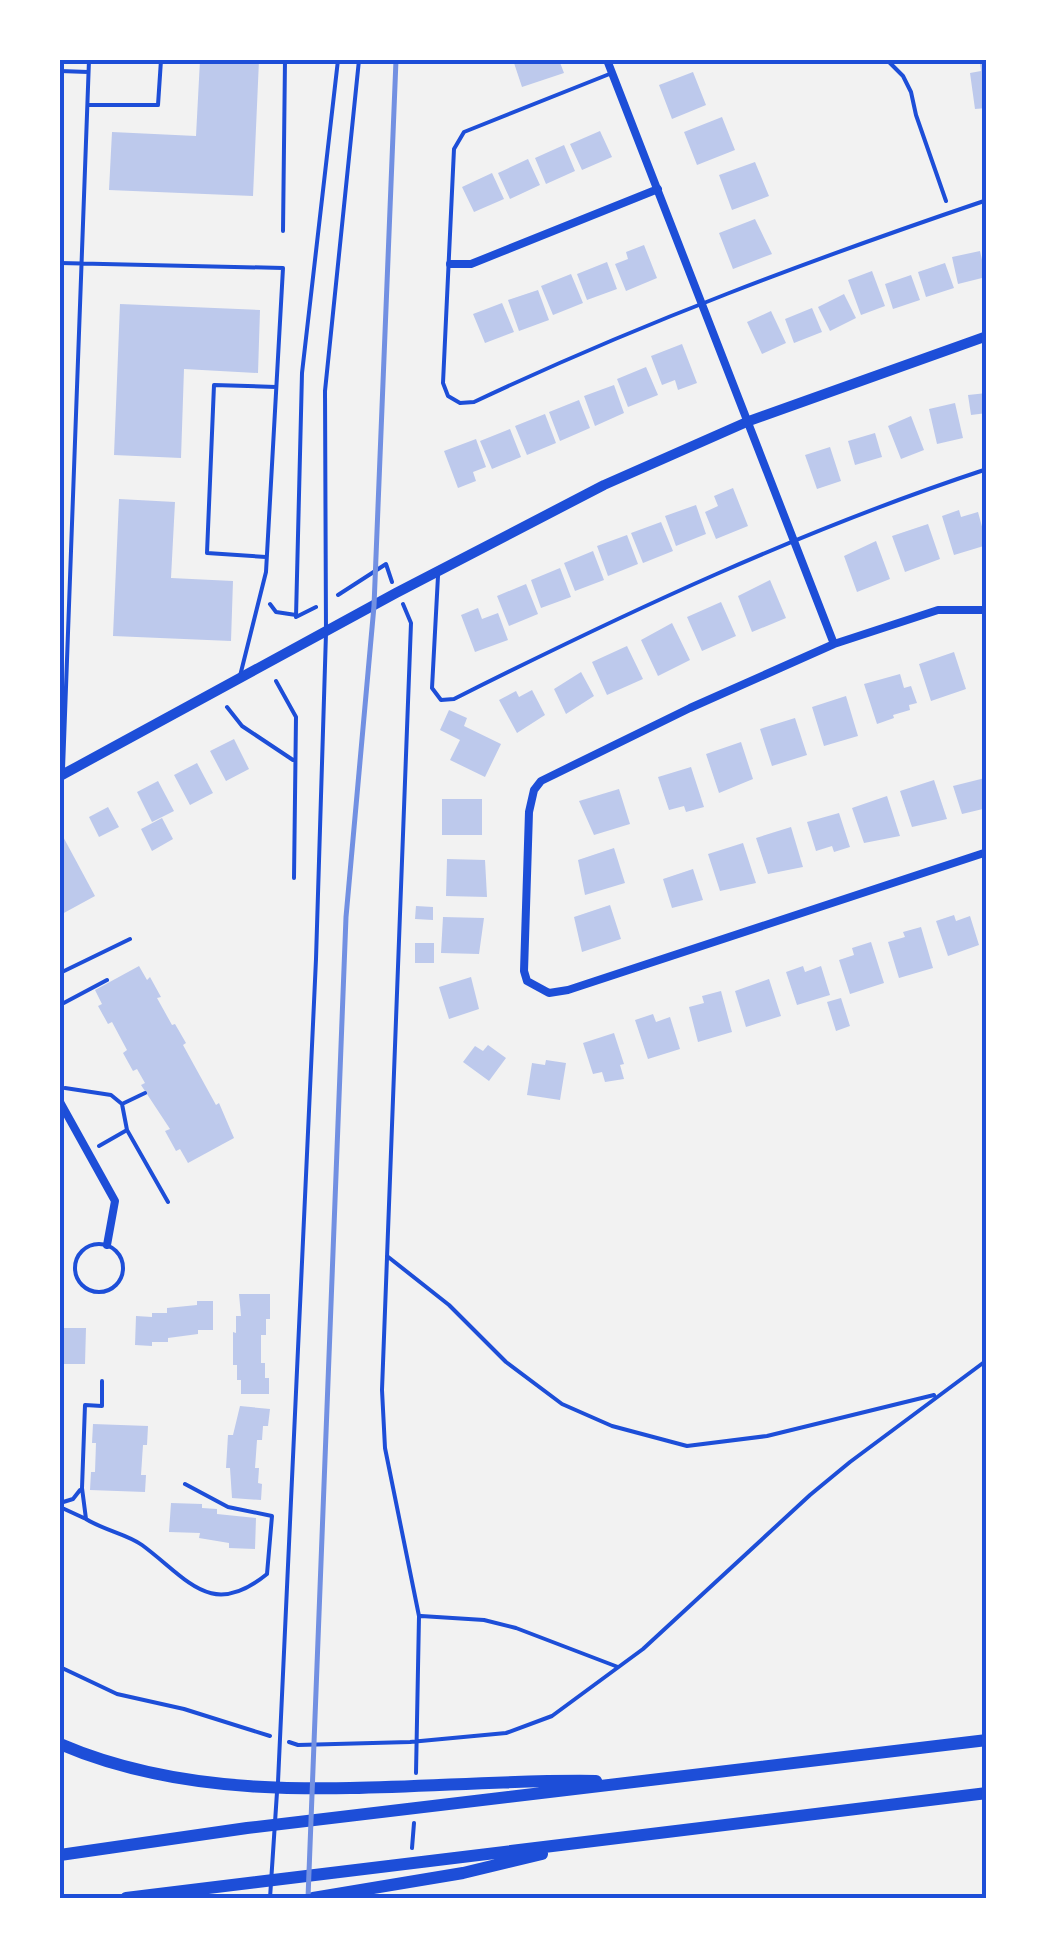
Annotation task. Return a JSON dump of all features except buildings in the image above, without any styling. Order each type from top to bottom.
[{"type":"main road","points":[[60,1856],[228,1830],[987,1740]]},
{"type":"main road","points":[[60,1744],[124,1767],[225,1785],[648,1782]]},
{"type":"main road","points":[[126,1898],[987,1793]]},
{"type":"main road","points":[[314,1898],[463,1873],[603,1840]]},
{"type":"street","points":[[607,60],[834,644]]},
{"type":"street","points":[[450,264],[470,264],[658,190]]},
{"type":"street","points":[[61,775],[604,485],[749,421],[987,336]]},
{"type":"street","points":[[987,610],[938,610],[834,644],[690,708],[541,781],[534,790],[530,812],[524,970],[527,981],[549,993],[568,990],[987,852]]},
{"type":"street","points":[[60,1102],[116,1201],[107,1244]]},
{"type":"lane","points":[[61,775],[89,60]]},
{"type":"lane","points":[[87,104],[158,106],[161,60]]},
{"type":"lane","points":[[283,231],[285,60]]},
{"type":"lane","points":[[270,1898],[284,1694],[315,978],[326,633],[325,391],[359,60]]},
{"type":"lane","points":[[60,72],[88,72]]},
{"type":"lane","points":[[612,73],[464,132],[458,138],[454,148],[444,383],[448,396],[460,403],[474,402],[703,301],[987,200]]},
{"type":"lane","points":[[60,263],[283,268],[267,557],[239,680]]},
{"type":"lane","points":[[267,557],[207,553],[214,385],[276,387]]},
{"type":"lane","points":[[438,572],[432,688],[441,700],[454,699],[612,619],[794,539],[987,469]]},
{"type":"lane","points":[[60,973],[130,939]]},
{"type":"lane","points":[[107,1244],[121,1257],[123,1274],[114,1288],[91,1290],[78,1280],[75,1264],[90,1245],[107,1244]]},
{"type":"path","points":[[296,614],[302,373],[338,60]]},
{"type":"path","points":[[887,60],[903,76],[911,92],[949,213]]},
{"type":"path","points":[[261,593],[276,612],[296,617],[386,564]]},
{"type":"path","points":[[406,610],[411,623],[382,1390],[385,1448],[420,1616],[418,1704]]},
{"type":"path","points":[[276,681],[296,716],[294,878]]},
{"type":"path","points":[[228,707],[242,726],[295,762]]},
{"type":"path","points":[[60,1006],[107,980]]},
{"type":"path","points":[[60,1088],[111,1094],[122,1104],[127,1130],[168,1202]]},
{"type":"path","points":[[122,1104],[145,1093]]},
{"type":"path","points":[[87,1152],[127,1130]]},
{"type":"path","points":[[387,1256],[449,1304],[506,1362],[562,1404],[612,1426],[687,1446],[767,1436],[939,1394]]},
{"type":"path","points":[[60,1668],[117,1694],[211,1716],[298,1745],[410,1742],[506,1733],[532,1726],[552,1716],[643,1649],[810,1495],[987,1360]]},
{"type":"path","points":[[86,1519],[82,1488],[85,1405],[102,1406],[102,1381]]},
{"type":"path","points":[[60,1505],[106,1532],[138,1542],[186,1582],[218,1596],[247,1590],[267,1574],[272,1516],[228,1506],[185,1484]]},
{"type":"path","points":[[60,1505],[82,1488]]},
{"type":"path","points":[[420,1616],[484,1620],[516,1628],[618,1667]]},
{"type":"railway","points":[[308,1898],[346,917],[374,606],[396,60]]}]
